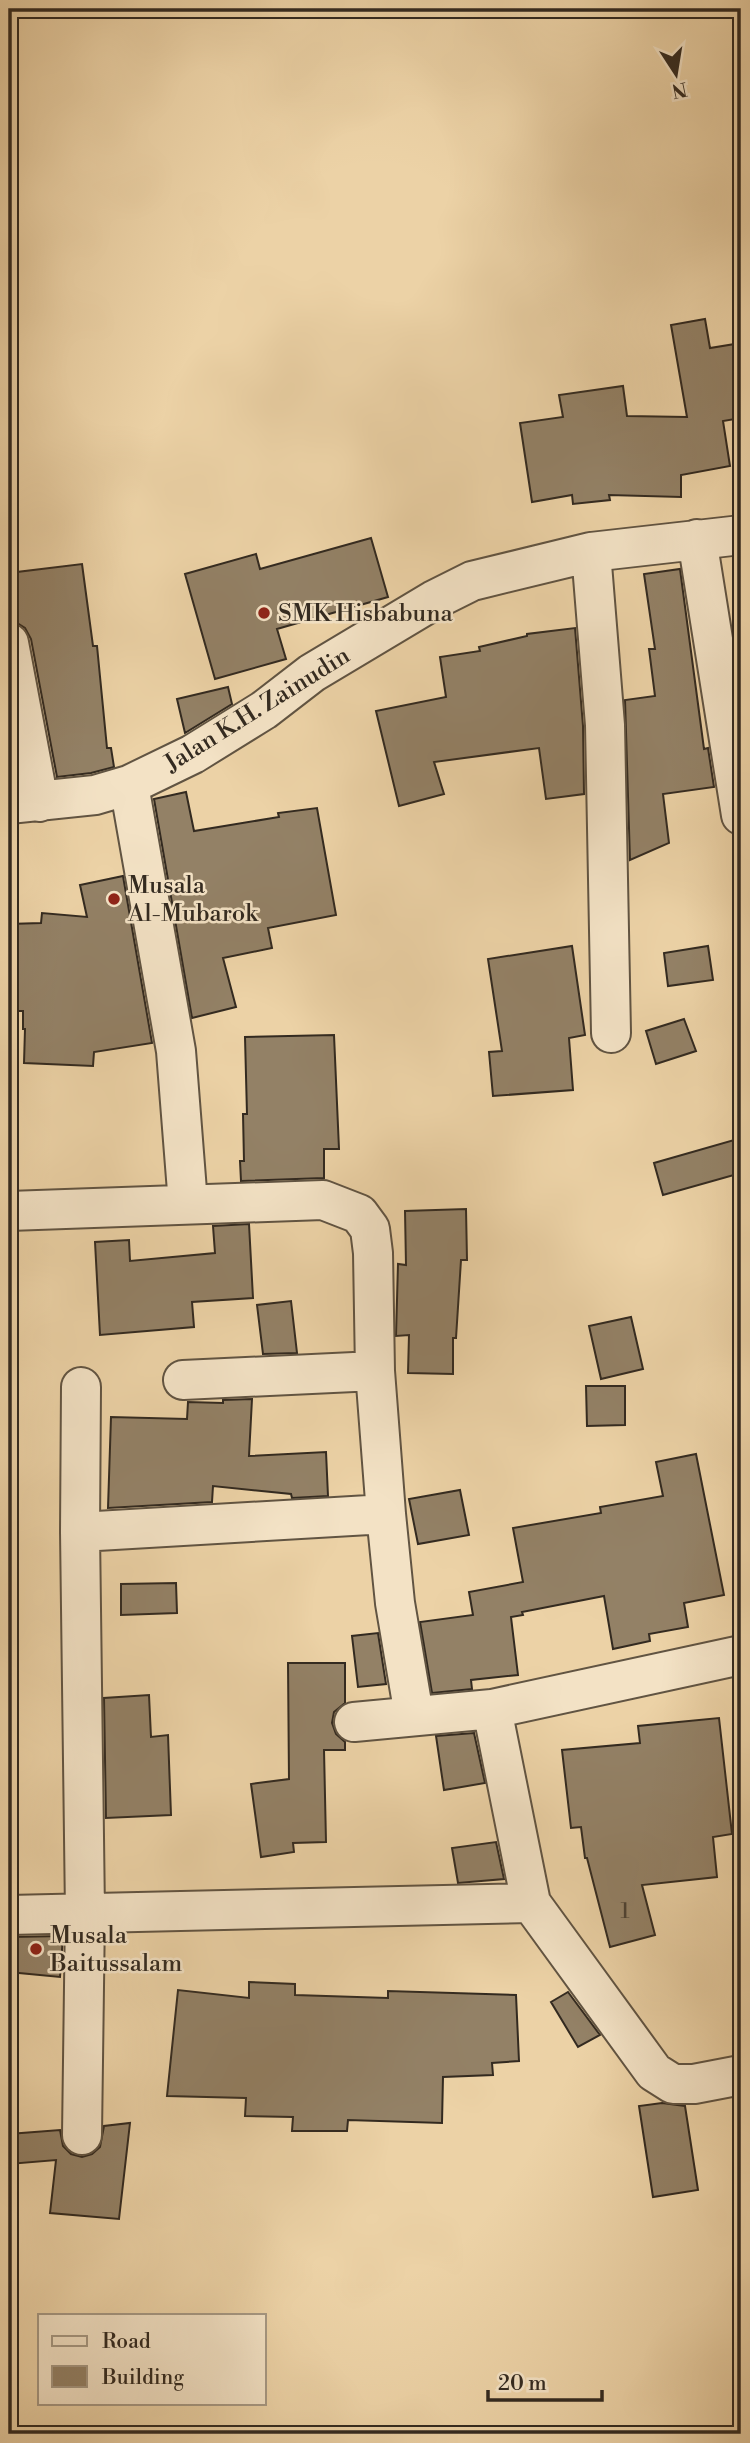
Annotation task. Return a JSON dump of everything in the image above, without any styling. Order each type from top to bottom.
[{"type":"street","name":"Jalan K.H. Zainudin","points":[[24,803],[95,795],[129,785],[193,754],[264,710],[312,673],[434,600],[472,581],[592,551],[697,539],[709,540],[741,534]]},
{"type":"street","points":[[697,539],[741,815]]},
{"type":"street","points":[[592,551],[605,724],[611,1033]]},
{"type":"street","points":[[9,643],[24,803]]},
{"type":"street","points":[[129,785],[176,1051],[188,1204]]},
{"type":"street","points":[[9,1211],[323,1200],[359,1214],[370,1229],[373,1253],[375,1371],[386,1514],[395,1604],[414,1715]]},
{"type":"street","points":[[183,1380],[375,1371]]},
{"type":"street","points":[[81,1387],[80,1532],[85,1913],[82,2135]]},
{"type":"street","points":[[80,1532],[386,1514]]},
{"type":"street","points":[[354,1722],[492,1709],[741,1655]]},
{"type":"street","points":[[492,1709],[531,1903],[654,2072],[673,2084],[694,2084],[741,2075]]},
{"type":"street","points":[[9,1915],[531,1903]]},
{"type":"building","points":[[705,319],[710,348],[741,343],[741,418],[723,421],[730,466],[681,475],[681,497],[609,495],[610,500],[573,504],[572,495],[532,502],[520,423],[563,417],[559,395],[623,386],[627,416],[687,417],[671,325]]},
{"type":"building","name":"SMK Hisbabuna","points":[[371,538],[388,597],[277,629],[286,659],[215,679],[185,574],[256,554],[260,569]]},
{"type":"building","points":[[82,564],[93,646],[97,646],[107,748],[111,748],[114,767],[57,777],[31,639],[25,628],[9,622],[9,573]]},
{"type":"building","points":[[680,569],[704,749],[708,748],[714,787],[663,794],[669,843],[630,860],[625,700],[655,696],[649,649],[655,649],[644,574]]},
{"type":"building","points":[[575,628],[583,726],[584,794],[546,799],[539,748],[434,762],[444,794],[399,806],[376,711],[446,697],[440,657],[480,651],[479,647],[527,634]]},
{"type":"building","points":[[228,687],[232,704],[185,733],[177,699]]},
{"type":"building","points":[[186,792],[194,831],[279,817],[278,813],[317,808],[336,915],[268,928],[272,948],[223,958],[236,1007],[192,1018],[154,799]]},
{"type":"building","points":[[123,876],[152,1043],[94,1052],[93,1066],[24,1063],[23,1011],[9,1011],[9,924],[41,923],[42,913],[87,917],[80,885]]},
{"type":"building","points":[[572,946],[585,1035],[569,1038],[573,1090],[493,1096],[489,1052],[502,1051],[488,959]]},
{"type":"building","points":[[708,946],[713,980],[668,986],[664,953]]},
{"type":"building","points":[[684,1019],[696,1051],[656,1064],[646,1031]]},
{"type":"building","points":[[334,1035],[339,1149],[324,1149],[324,1178],[241,1181],[240,1161],[244,1161],[243,1114],[247,1114],[245,1037]]},
{"type":"building","points":[[741,1138],[741,1173],[663,1195],[654,1163]]},
{"type":"building","points":[[466,1209],[467,1260],[461,1260],[456,1338],[453,1338],[453,1374],[408,1373],[409,1335],[396,1336],[398,1264],[406,1265],[405,1211]]},
{"type":"building","points":[[249,1224],[253,1298],[192,1302],[194,1327],[100,1335],[95,1242],[129,1240],[130,1261],[215,1253],[213,1226]]},
{"type":"building","points":[[291,1301],[297,1353],[263,1354],[257,1305]]},
{"type":"building","points":[[631,1317],[643,1369],[601,1379],[589,1326]]},
{"type":"building","points":[[586,1386],[625,1386],[625,1425],[587,1426]]},
{"type":"building","points":[[252,1399],[249,1456],[326,1452],[328,1496],[292,1498],[291,1494],[213,1486],[212,1502],[108,1508],[111,1417],[187,1419],[188,1402],[223,1403],[223,1400]]},
{"type":"building","points":[[696,1454],[724,1595],[684,1603],[688,1627],[649,1634],[650,1641],[613,1649],[604,1596],[522,1612],[523,1615],[511,1617],[518,1675],[471,1680],[472,1689],[432,1693],[420,1622],[473,1615],[469,1592],[523,1582],[513,1528],[601,1513],[600,1507],[663,1496],[656,1462]]},
{"type":"building","points":[[460,1490],[469,1535],[418,1544],[409,1499]]},
{"type":"building","points":[[176,1583],[177,1613],[121,1615],[121,1584]]},
{"type":"building","points":[[378,1633],[386,1684],[358,1687],[352,1636]]},
{"type":"building","points":[[288,1663],[345,1663],[345,1703],[334,1712],[332,1723],[336,1734],[345,1742],[345,1750],[324,1750],[326,1842],[293,1843],[294,1852],[261,1857],[251,1784],[289,1779]]},
{"type":"building","points":[[149,1695],[151,1737],[168,1735],[171,1815],[106,1818],[104,1698]]},
{"type":"building","points":[[719,1718],[732,1834],[713,1837],[717,1877],[642,1885],[655,1935],[610,1947],[585,1858],[581,1827],[571,1828],[562,1750],[640,1743],[638,1726]]},
{"type":"building","points":[[474,1733],[485,1783],[444,1790],[436,1736]]},
{"type":"building","points":[[496,1842],[504,1879],[458,1883],[452,1848]]},
{"type":"building","name":"Musala Baitussalam","points":[[63,1936],[60,1977],[9,1972],[9,1937]]},
{"type":"building","points":[[249,1982],[295,1984],[295,1995],[388,1998],[388,1991],[516,1995],[519,2061],[492,2063],[493,2075],[443,2077],[442,2123],[348,2120],[347,2131],[292,2131],[293,2117],[245,2116],[246,2098],[167,2096],[178,1990],[249,1998]]},
{"type":"building","points":[[568,1992],[600,2035],[578,2047],[551,2002]]},
{"type":"building","points":[[662,2103],[685,2106],[698,2190],[653,2197],[639,2106]]},
{"type":"building","points":[[130,2123],[119,2219],[50,2213],[56,2160],[9,2164],[9,2134],[60,2130],[63,2146],[71,2154],[82,2157],[92,2154],[100,2147],[104,2126]]},
{"type":"place","name":"SMK Hisbabuna","points":[[264,613]]},
{"type":"place","name":"Musala Al-Mubarok","points":[[114,899]]},
{"type":"place","name":"Musala Baitussalam","points":[[36,1949]]}]
